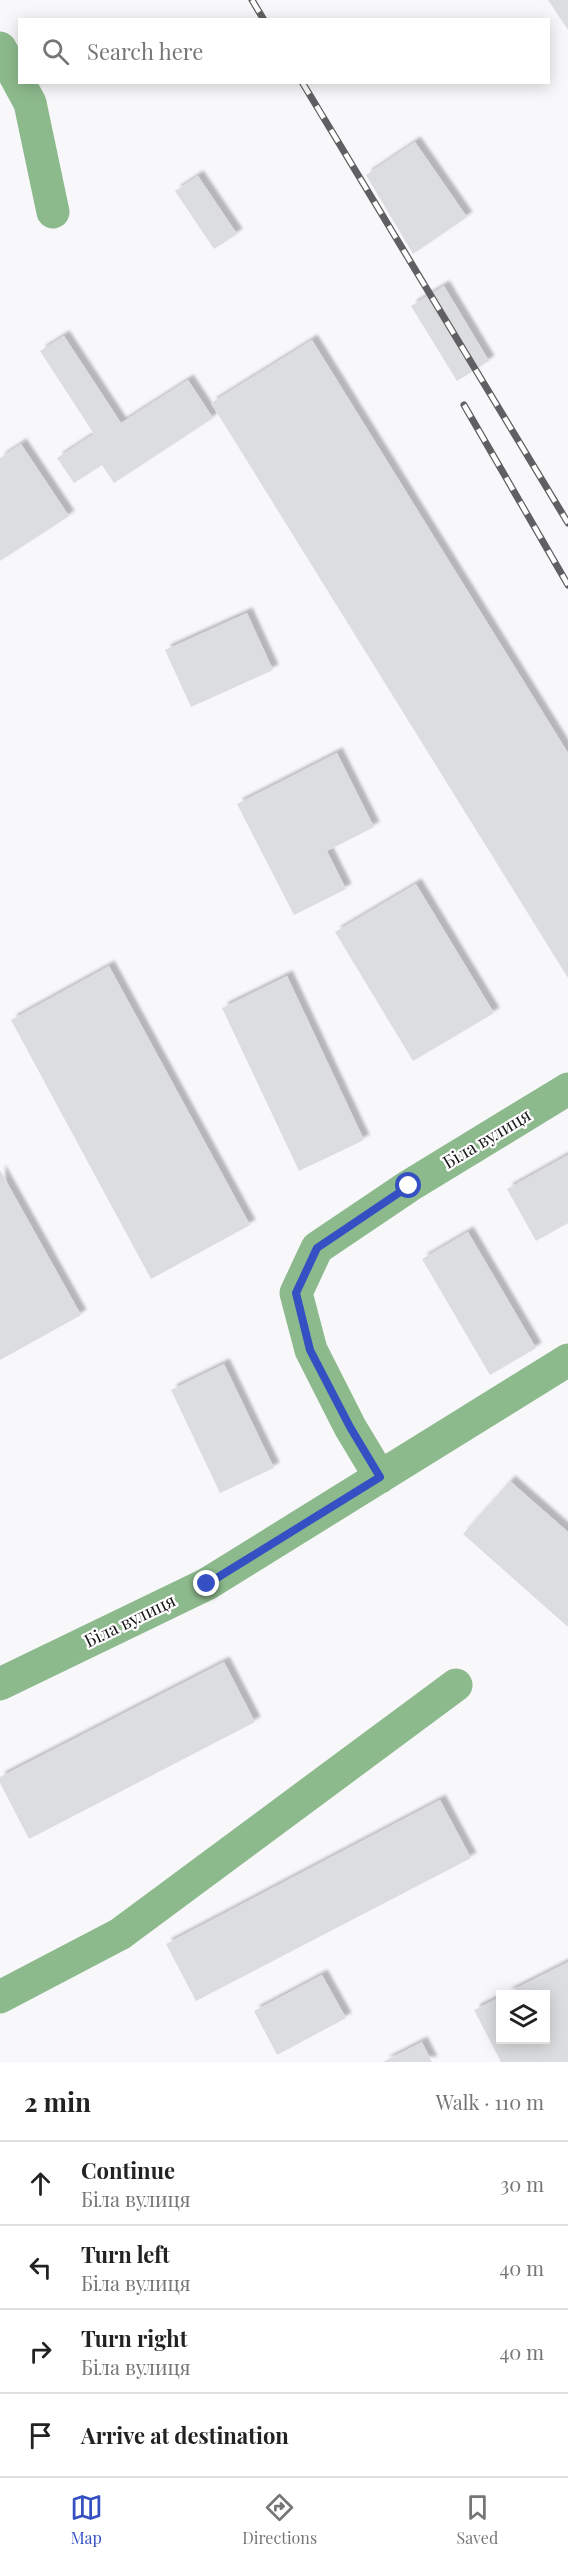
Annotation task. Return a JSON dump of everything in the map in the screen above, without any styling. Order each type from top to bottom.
[{"type":"street","points":[[0,48],[18,81]]},
{"type":"street","points":[[20,84],[30,103],[53,212]]},
{"type":"street","name":"Біла вулиця","points":[[380,1477],[350,1427],[310,1350],[296,1293],[317,1248],[409,1186],[568,1089]]},
{"type":"street","name":"Біла вулиця","points":[[0,1684],[207,1584],[568,1361]]},
{"type":"street","points":[[0,1997],[120,1934],[456,1685]]},
{"type":"building","points":[[548,0],[568,0],[568,30]]},
{"type":"building","points":[[415,142],[467,217],[413,254],[366,175]]},
{"type":"building","points":[[198,176],[237,234],[214,249],[175,191]]},
{"type":"building","points":[[444,286],[489,361],[457,381],[411,306]]},
{"type":"building","points":[[64,336],[121,423],[188,380],[213,418],[114,483],[102,465],[74,483],[57,458],[94,434],[40,351]]},
{"type":"building","points":[[312,340],[568,753],[568,978],[211,403]]},
{"type":"building","points":[[21,444],[69,516],[0,561],[0,458]]},
{"type":"building","points":[[247,613],[273,670],[191,707],[165,650]]},
{"type":"building","points":[[337,753],[374,827],[327,851],[346,889],[294,915],[237,804]]},
{"type":"building","points":[[416,884],[494,1013],[413,1061],[335,932]]},
{"type":"building","points":[[109,966],[250,1225],[151,1279],[11,1020]]},
{"type":"building","points":[[287,976],[364,1140],[299,1171],[222,1008]]},
{"type":"building","points":[[568,1155],[568,1223],[536,1241],[507,1189]]},
{"type":"building","points":[[0,1170],[81,1315],[0,1360]]},
{"type":"building","points":[[468,1232],[536,1348],[490,1375],[422,1259]]},
{"type":"building","points":[[224,1364],[274,1468],[220,1493],[171,1390]]},
{"type":"building","points":[[510,1481],[568,1532],[568,1627],[463,1534]]},
{"type":"building","points":[[224,1662],[255,1722],[29,1839],[0,1783],[0,1777]]},
{"type":"building","points":[[440,1800],[471,1858],[196,2001],[166,1944]]},
{"type":"building","points":[[568,1962],[568,2062],[501,2062],[474,2010],[496,1999],[496,2044],[550,2044],[550,1990],[513,1990]]},
{"type":"building","points":[[322,1975],[346,2018],[277,2055],[254,2011]]},
{"type":"building","points":[[422,2042],[432,2062],[383,2062]]},
{"type":"railway","points":[[252,0],[263,18]]},
{"type":"railway","points":[[303,84],[568,523]]},
{"type":"railway","points":[[464,405],[568,585]]},
{"type":"route","points":[[207,1584],[380,1477],[350,1427],[310,1350],[296,1293],[317,1248],[409,1186]]}]
